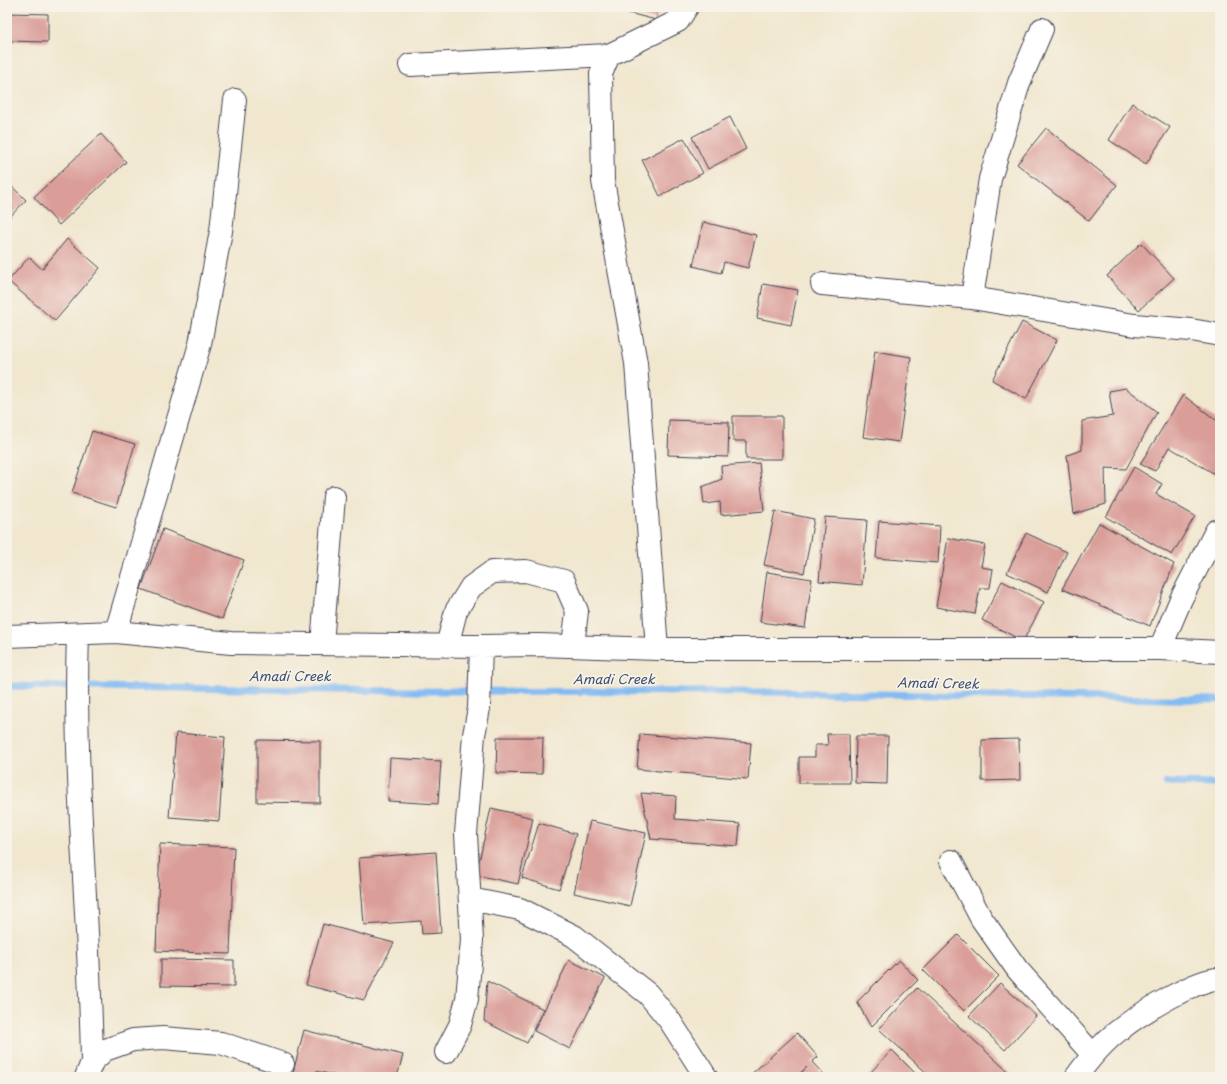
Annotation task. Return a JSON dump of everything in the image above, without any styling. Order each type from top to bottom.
[{"type":"street","points":[[410,65],[609,56],[678,21],[687,7]]},
{"type":"street","points":[[972,298],[990,179],[1019,83],[1042,29]]},
{"type":"street","points":[[609,56],[601,74],[603,181],[636,363],[657,649]]},
{"type":"street","points":[[116,632],[200,344],[221,231],[235,100]]},
{"type":"street","points":[[822,284],[972,298],[1134,325],[1191,330],[1220,335]]},
{"type":"street","points":[[322,644],[334,497]]},
{"type":"street","points":[[1160,649],[1182,599],[1216,531]]},
{"type":"street","points":[[447,646],[456,610],[471,587],[492,572],[526,571],[564,581],[577,611],[573,646]]},
{"type":"street","points":[[7,636],[78,644],[116,632],[232,643],[447,646],[539,645],[657,649],[1160,649],[1220,652]]},
{"type":"street","points":[[78,644],[77,712],[90,986],[89,1070]]},
{"type":"street","points":[[446,1052],[460,1025],[467,1000],[472,940],[466,834],[474,735],[479,708],[481,646]]},
{"type":"street","points":[[951,861],[981,918],[1017,969],[1093,1055]]},
{"type":"street","points":[[470,899],[520,909],[574,936],[648,994],[670,1021],[706,1077]]},
{"type":"street","points":[[1076,1077],[1093,1055],[1122,1028],[1182,990],[1220,979]]},
{"type":"street","points":[[89,1070],[105,1050],[133,1040],[163,1038],[221,1043],[283,1064]]},
{"type":"building","points":[[618,7],[659,7],[656,20],[617,10]]},
{"type":"building","points":[[7,13],[48,14],[48,42],[7,41]]},
{"type":"building","points":[[1132,103],[1170,127],[1146,164],[1109,140]]},
{"type":"building","points":[[730,117],[746,149],[708,169],[692,137]]},
{"type":"building","points":[[1046,128],[1117,185],[1089,221],[1017,164]]},
{"type":"building","points":[[101,134],[126,162],[59,225],[34,197]]},
{"type":"building","points":[[684,138],[703,173],[660,196],[642,160]]},
{"type":"building","points":[[7,182],[26,200],[7,220]]},
{"type":"building","points":[[703,222],[756,235],[748,268],[724,262],[721,273],[693,266]]},
{"type":"building","points":[[67,239],[100,268],[55,321],[8,281],[29,257],[42,269]]},
{"type":"building","points":[[1141,243],[1174,278],[1139,310],[1107,276]]},
{"type":"building","points":[[763,284],[798,290],[791,325],[757,318]]},
{"type":"building","points":[[1022,322],[1057,340],[1026,399],[992,380]]},
{"type":"building","points":[[875,351],[911,357],[899,442],[863,437]]},
{"type":"building","points":[[1126,388],[1157,412],[1126,469],[1105,468],[1106,504],[1074,514],[1067,455],[1082,450],[1082,421],[1113,416],[1109,391]]},
{"type":"building","points":[[1183,395],[1220,423],[1220,477],[1169,447],[1155,471],[1140,464]]},
{"type":"building","points":[[733,416],[782,416],[782,459],[746,459],[746,441],[733,441]]},
{"type":"building","points":[[669,420],[729,422],[728,457],[668,455]]},
{"type":"building","points":[[92,431],[135,444],[116,507],[72,493]]},
{"type":"building","points":[[759,463],[764,511],[721,515],[720,502],[704,504],[702,487],[722,479],[721,466]]},
{"type":"building","points":[[1134,467],[1162,484],[1156,494],[1195,516],[1172,555],[1106,517]]},
{"type":"building","points":[[775,511],[814,519],[804,573],[764,565]]},
{"type":"building","points":[[825,517],[867,520],[862,585],[819,581]]},
{"type":"building","points":[[879,521],[940,526],[938,563],[876,558]]},
{"type":"building","points":[[1099,523],[1174,564],[1150,626],[1062,589]]},
{"type":"building","points":[[163,529],[244,560],[222,619],[141,589]]},
{"type":"building","points":[[1026,533],[1067,552],[1048,592],[1007,573]]},
{"type":"building","points":[[948,538],[985,545],[981,567],[993,569],[990,588],[980,588],[975,614],[936,607]]},
{"type":"building","points":[[767,572],[812,579],[805,628],[760,622]]},
{"type":"building","points":[[1002,581],[1044,602],[1023,641],[982,620]]},
{"type":"building","points":[[176,733],[225,737],[219,821],[169,817]]},
{"type":"building","points":[[640,734],[751,743],[748,779],[637,769]]},
{"type":"building","points":[[827,734],[849,734],[850,783],[799,783],[799,757],[815,757],[815,745],[828,745]]},
{"type":"building","points":[[856,736],[888,736],[887,784],[855,783]]},
{"type":"building","points":[[497,737],[543,737],[542,774],[496,773]]},
{"type":"building","points":[[1019,739],[1020,780],[982,781],[982,740]]},
{"type":"building","points":[[257,740],[320,741],[320,803],[257,802]]},
{"type":"building","points":[[390,758],[441,761],[438,804],[388,801]]},
{"type":"building","points":[[641,793],[676,796],[675,819],[740,824],[738,846],[651,839]]},
{"type":"building","points":[[491,808],[533,818],[518,884],[476,875]]},
{"type":"building","points":[[590,821],[646,833],[630,906],[574,893]]},
{"type":"building","points":[[539,823],[576,834],[559,889],[522,878]]},
{"type":"building","points":[[160,844],[234,847],[230,954],[156,951]]},
{"type":"building","points":[[436,852],[441,933],[422,934],[421,921],[364,925],[359,858]]},
{"type":"building","points":[[323,924],[394,943],[364,1000],[306,985]]},
{"type":"building","points":[[958,935],[999,976],[964,1011],[923,970]]},
{"type":"building","points":[[161,959],[234,960],[234,987],[161,986]]},
{"type":"building","points":[[569,960],[605,978],[570,1049],[534,1031]]},
{"type":"building","points":[[899,960],[918,980],[871,1027],[857,1002]]},
{"type":"building","points":[[487,981],[543,1009],[527,1043],[484,1021]]},
{"type":"building","points":[[1000,983],[1036,1016],[1005,1050],[969,1016]]},
{"type":"building","points":[[917,988],[1014,1077],[931,1077],[879,1029]]},
{"type":"building","points":[[304,1030],[403,1055],[397,1077],[342,1077],[316,1071],[315,1077],[292,1077]]},
{"type":"building","points":[[797,1033],[818,1057],[812,1062],[826,1077],[797,1077],[807,1067],[796,1077],[748,1077]]},
{"type":"building","points":[[892,1050],[919,1077],[866,1077]]},
{"type":"waterway","name":"Amadi Creek","points":[[7,686],[414,691],[765,692],[1220,700]]},
{"type":"waterway","points":[[1166,783],[1220,784]]}]
